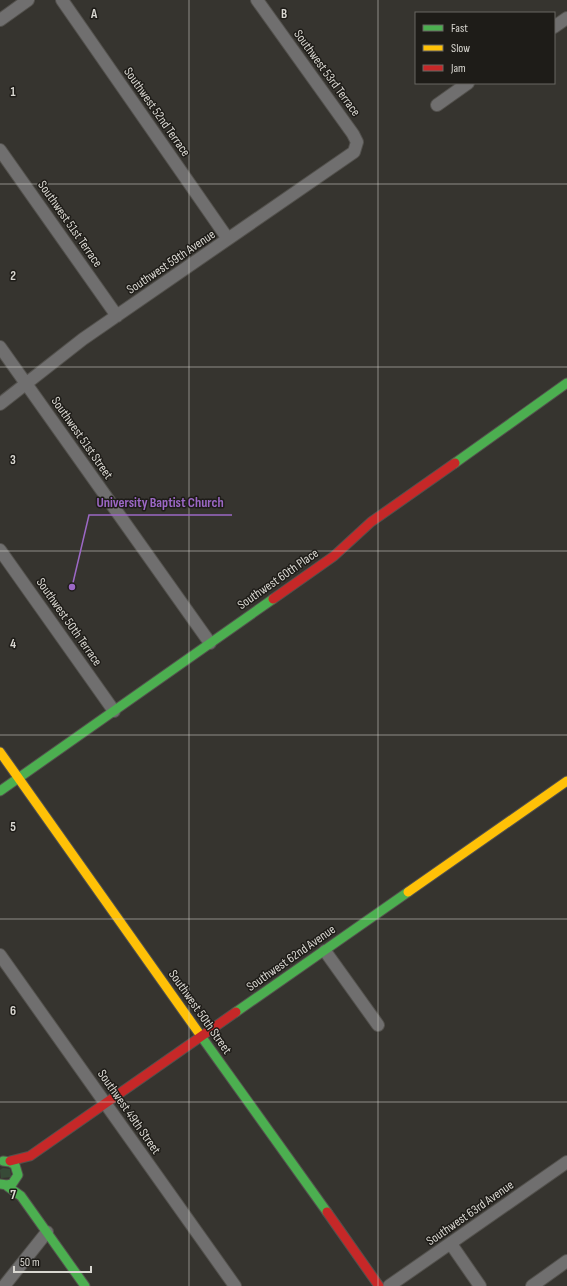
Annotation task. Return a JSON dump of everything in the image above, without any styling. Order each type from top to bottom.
[{"type":"street","points":[[0,20],[28,0]]},
{"type":"street","name":"Southwest 52nd Terrace","points":[[62,0],[228,239]]},
{"type":"street","name":"Southwest 53rd Terrace","points":[[257,0],[353,134],[357,145]]},
{"type":"street","points":[[555,26],[567,18]]},
{"type":"street","points":[[437,105],[467,84]]},
{"type":"street","name":"Southwest 59th Avenue","points":[[0,404],[51,363],[117,316],[347,158],[354,152],[357,145]]},
{"type":"street","name":"Southwest 51st Terrace","points":[[0,150],[117,316]]},
{"type":"street","name":"Southwest 51st Street","points":[[0,347],[210,643]]},
{"type":"street","name":"Southwest 60th Place","points":[[0,791],[334,556],[383,514],[567,383]]},
{"type":"street","name":"Southwest 50th Terrace","points":[[0,550],[114,711]]},
{"type":"street","name":"Southwest 50th Street","points":[[0,752],[379,1286]]},
{"type":"street","name":"Southwest 62nd Avenue","points":[[4,1160],[30,1156],[567,781]]},
{"type":"street","points":[[325,950],[378,1025]]},
{"type":"street","name":"Southwest 49th Street","points":[[0,955],[234,1286]]},
{"type":"street","name":"Southwest 62nd Avenue","points":[[2,1185],[14,1183],[17,1175],[29,1160],[30,1156]]},
{"type":"street","points":[[4,1160],[14,1163],[22,1192],[21,1196]]},
{"type":"street","name":"Southwest 63rd Avenue","points":[[389,1286],[567,1162]]},
{"type":"street","points":[[2,1185],[21,1196],[85,1286]]},
{"type":"street","points":[[4,1286],[47,1232]]},
{"type":"street","points":[[451,1244],[480,1286]]},
{"type":"street","points":[[532,1286],[567,1261]]},
{"type":"green space","points":[[3,1168],[10,1169],[11,1177],[1,1178],[0,1170]]},
{"type":"traffic: fast","points":[[455,463],[567,383]]},
{"type":"traffic: fast","points":[[0,791],[273,599]]},
{"type":"traffic: fast","points":[[236,1012],[408,892]]},
{"type":"traffic: fast","points":[[201,1036],[327,1212]]},
{"type":"traffic: fast","points":[[0,1184],[12,1184],[18,1175],[15,1165],[10,1162],[3,1161]]},
{"type":"traffic: fast","points":[[7,1186],[21,1196],[85,1286]]},
{"type":"traffic: slow","points":[[0,752],[201,1036]]},
{"type":"traffic: slow","points":[[408,892],[567,781]]},
{"type":"traffic: jam","points":[[273,599],[334,556],[371,522],[455,463]]},
{"type":"traffic: jam","points":[[10,1161],[30,1156],[236,1012]]},
{"type":"traffic: jam","points":[[327,1212],[379,1286]]},
{"type":"place","name":"University Baptist Church","points":[[72,587]]}]
